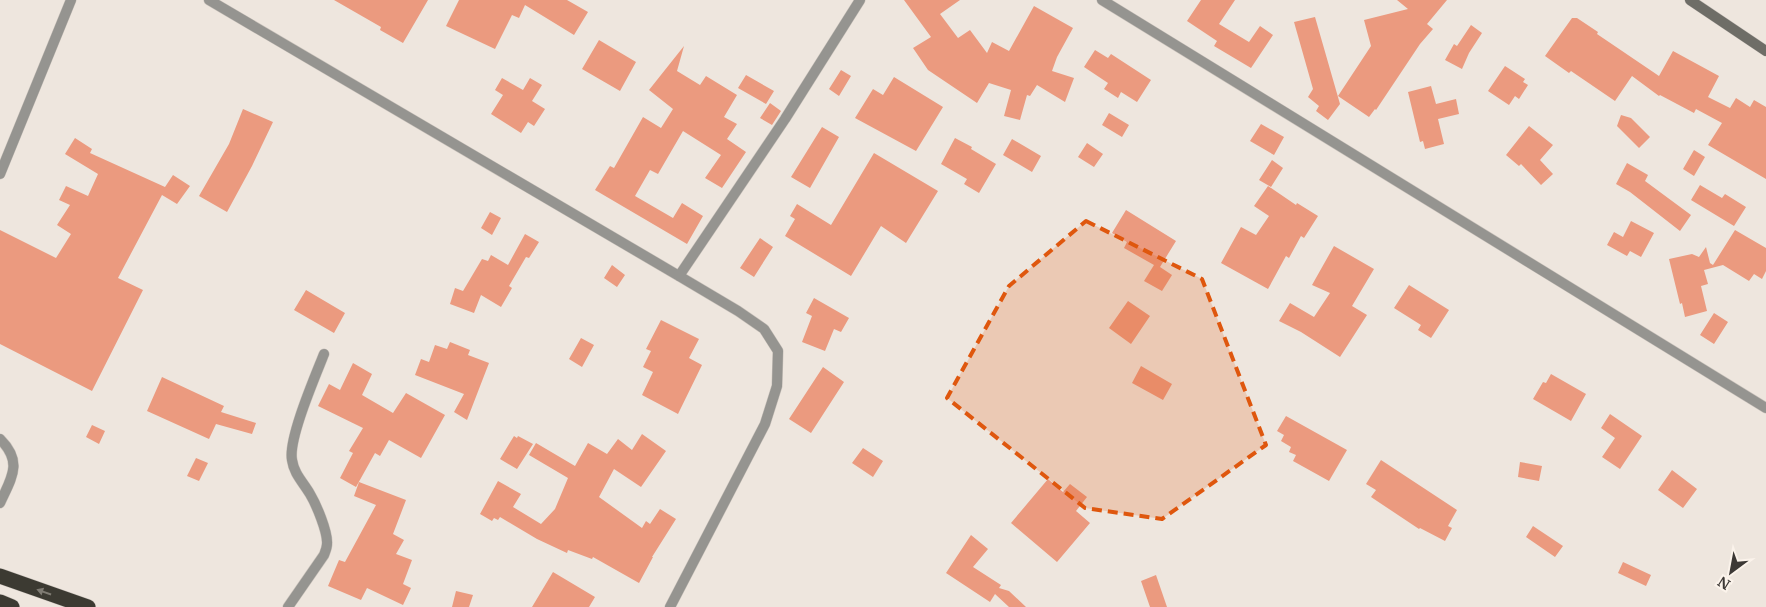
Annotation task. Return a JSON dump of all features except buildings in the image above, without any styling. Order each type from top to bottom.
[{"type":"highway","points":[[0,576],[88,607]]},
{"type":"highway","points":[[0,602],[12,607]]},
{"type":"street","points":[[0,174],[71,0]]},
{"type":"street","points":[[209,0],[679,276],[738,311],[764,329],[778,351],[777,386],[765,424],[670,607]]},
{"type":"street","points":[[679,276],[786,119],[860,0]]},
{"type":"street","points":[[1102,0],[1766,408]]},
{"type":"street","points":[[1690,0],[1766,51]]},
{"type":"street","points":[[288,607],[324,555],[327,546],[327,538],[316,508],[309,493],[299,480],[291,459],[294,433],[324,354]]},
{"type":"street","points":[[0,439],[9,450],[14,461],[13,475],[0,503]]},
{"type":"highlighted area","points":[[1086,221],[1202,279],[1266,445],[1162,519],[1085,508],[947,398],[1009,286]]}]
